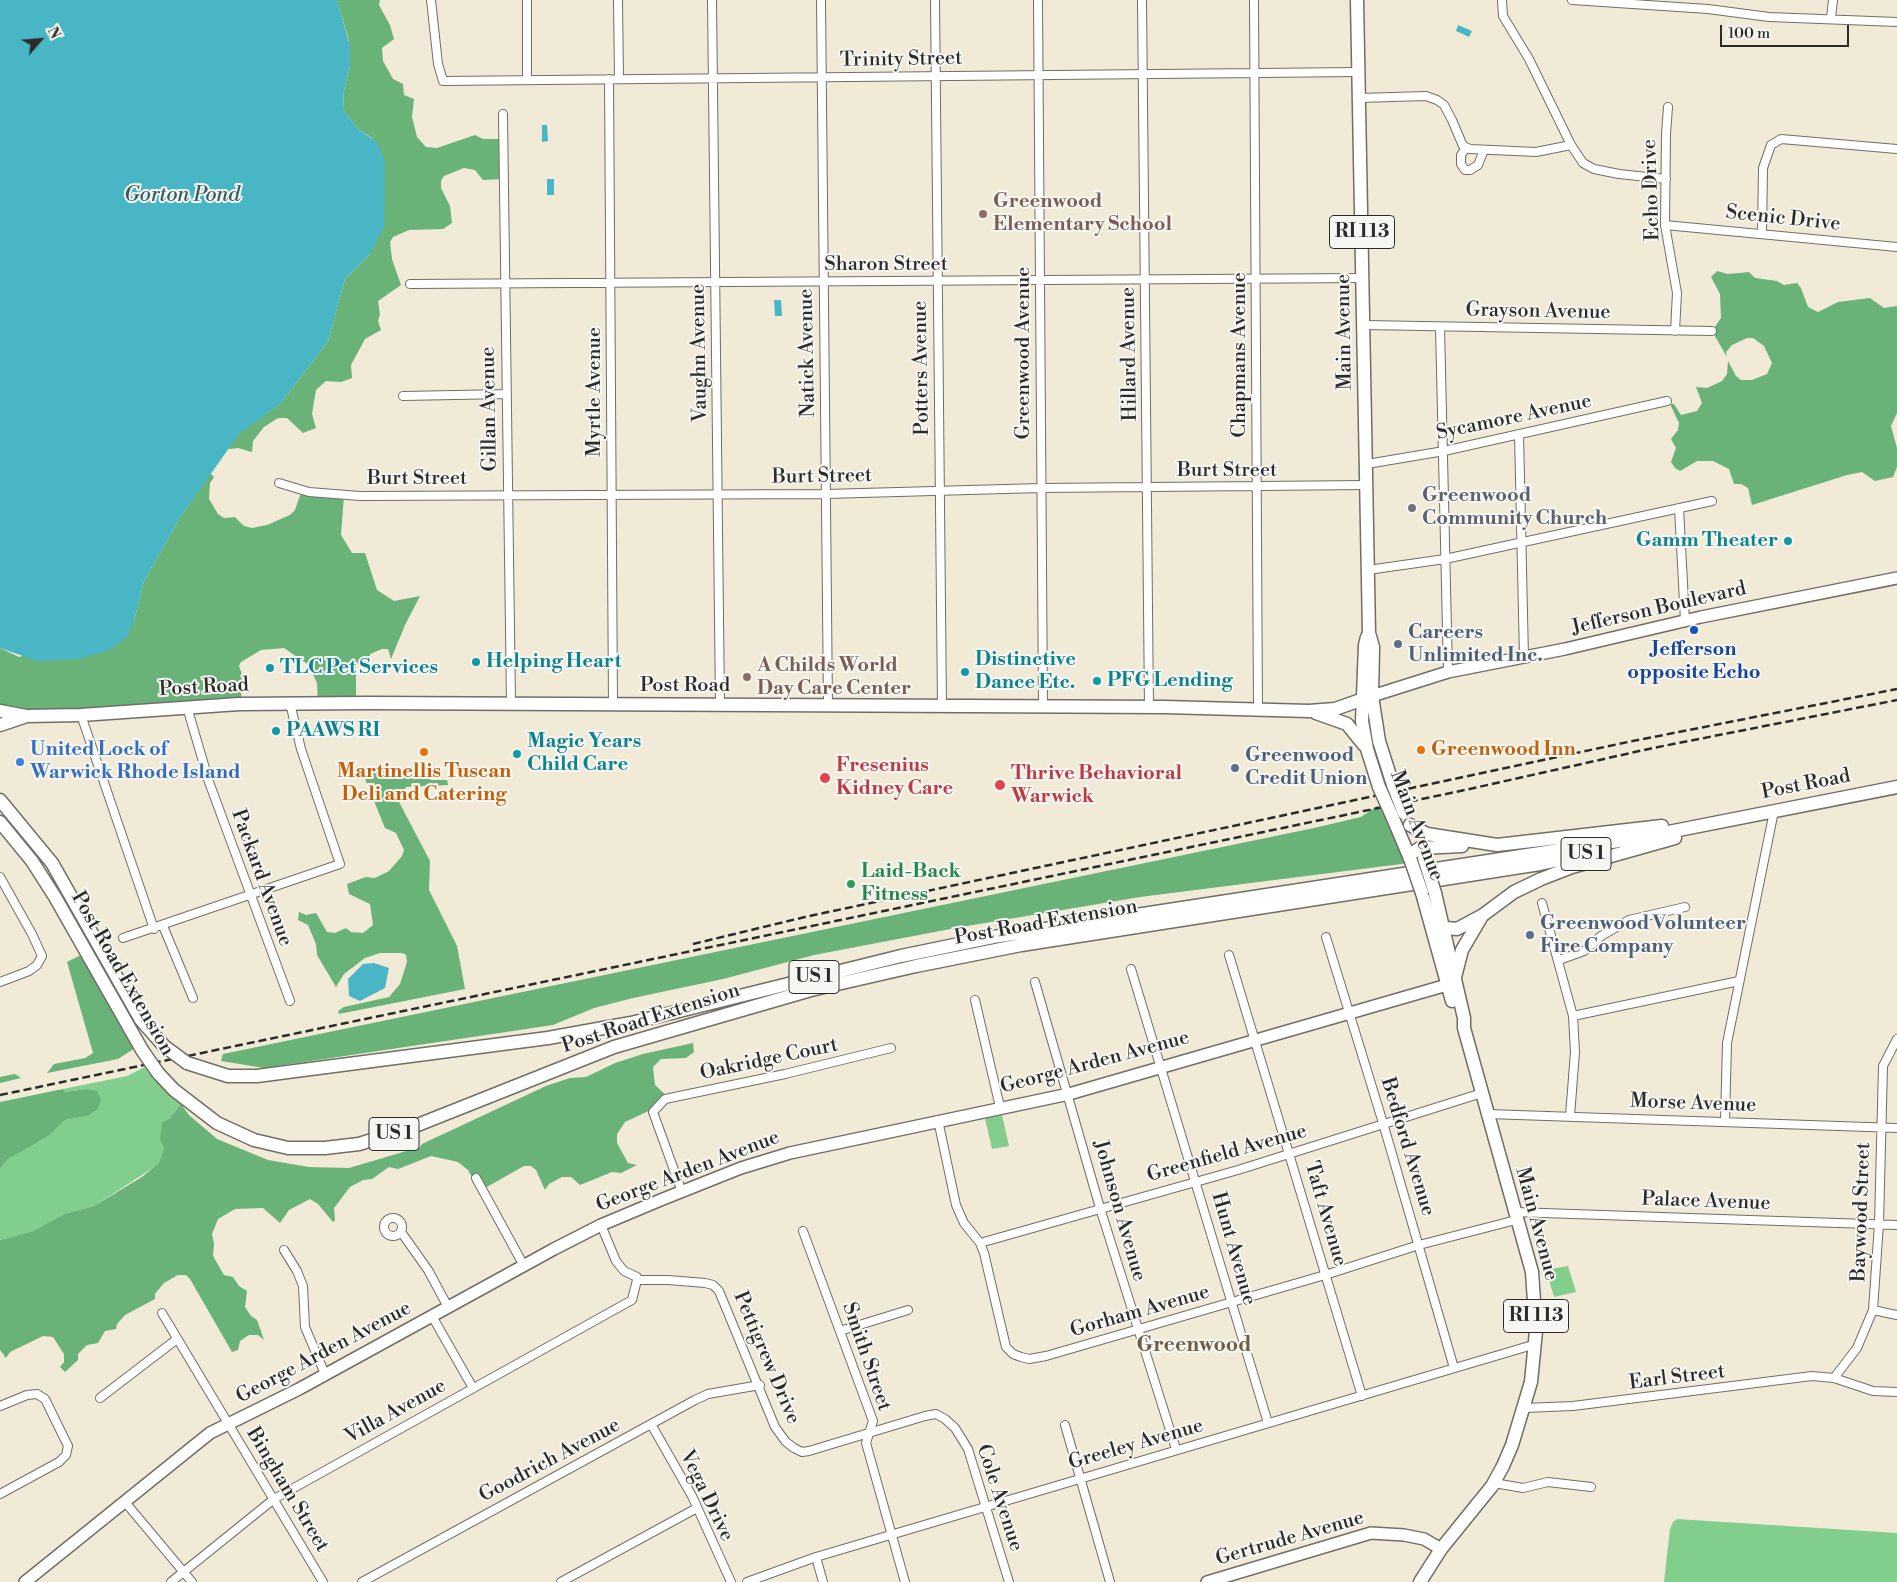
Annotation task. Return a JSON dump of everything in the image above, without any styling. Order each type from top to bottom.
[{"type":"main road","name":"Main Avenue","points":[[1357,0],[1367,464],[1369,632],[1365,646],[1367,698],[1378,742],[1393,786],[1398,815],[1410,825],[1416,856]]},
{"type":"main road","name":"Main Avenue","points":[[1367,698],[1362,722],[1367,749],[1379,787],[1398,815],[1416,856],[1428,893],[1443,929],[1451,981]]},
{"type":"main road","name":"Post Road","points":[[0,711],[26,716],[81,715],[187,707],[290,703],[1043,706],[1309,710],[1335,709],[1367,698]]},
{"type":"main road","points":[[1309,710],[1346,724],[1356,733],[1367,749]]},
{"type":"main road","name":"Post Road","points":[[0,724],[26,716]]},
{"type":"main road","name":"Post Road","points":[[1445,874],[1608,850],[1722,821],[1897,788]]},
{"type":"main road","name":"Post Road Extension","points":[[0,800],[52,863],[141,1020],[164,1046],[187,1063],[228,1076],[257,1076],[548,1038],[631,1023],[901,956],[992,937],[1445,874]]},
{"type":"main road","points":[[1416,856],[1497,845],[1722,821]]},
{"type":"main road","points":[[1428,914],[1437,927],[1443,929],[1457,928],[1483,915],[1514,892],[1549,876],[1572,867],[1644,848],[1722,821]]},
{"type":"main road","name":"Post Road Extension","points":[[0,822],[32,861],[56,897],[142,1050],[158,1073],[174,1090],[217,1123],[254,1140],[288,1148],[325,1148],[359,1144],[410,1128],[614,1047],[810,990],[1021,945],[1445,874]]},
{"type":"main road","points":[[1410,825],[1427,834],[1497,845]]},
{"type":"main road","name":"Main Avenue","points":[[1420,1582],[1441,1549],[1494,1483],[1512,1445],[1524,1408],[1531,1382],[1536,1344],[1535,1298],[1532,1272],[1464,1028],[1464,1018],[1428,914],[1428,893]]},
{"type":"main road","points":[[1451,981],[1462,950],[1483,915]]},
{"type":"street","name":"Trinity Street","points":[[430,0],[438,64],[443,81],[1359,72]]},
{"type":"street","points":[[527,0],[527,80]]},
{"type":"street","points":[[618,0],[619,79]]},
{"type":"street","name":"Vaughn Avenue","points":[[712,0],[720,705]]},
{"type":"street","name":"Natick Avenue","points":[[821,0],[828,706]]},
{"type":"street","name":"Potters Avenue","points":[[935,0],[942,706]]},
{"type":"street","name":"Greenwood Avenue","points":[[1038,0],[1043,706]]},
{"type":"street","name":"Hillard Avenue","points":[[1142,0],[1149,707]]},
{"type":"street","name":"Chapmans Avenue","points":[[1254,0],[1258,710]]},
{"type":"street","points":[[1502,0],[1503,16],[1529,59],[1583,163],[1594,169],[1666,179]]},
{"type":"street","points":[[1572,0],[1708,9],[1769,17],[1897,22]]},
{"type":"street","points":[[1830,18],[1833,0]]},
{"type":"street","name":"Myrtle Avenue","points":[[609,79],[613,705]]},
{"type":"street","points":[[1359,98],[1426,96],[1438,100],[1444,105],[1459,138],[1466,148],[1536,152],[1572,145]]},
{"type":"street","name":"Echo Drive","points":[[1668,107],[1665,225],[1677,293],[1676,331]]},
{"type":"street","name":"Gillan Avenue","points":[[503,114],[511,703]]},
{"type":"street","points":[[1762,233],[1763,168],[1771,145],[1781,139],[1897,150]]},
{"type":"street","points":[[1466,148],[1461,155],[1461,164],[1465,170],[1470,170],[1478,165],[1484,150]]},
{"type":"street","name":"Scenic Drive","points":[[1665,225],[1897,247]]},
{"type":"street","name":"Sharon Street","points":[[410,284],[1362,278]]},
{"type":"street","name":"Grayson Avenue","points":[[1364,325],[1712,331]]},
{"type":"street","points":[[1440,327],[1448,672]]},
{"type":"street","points":[[402,396],[506,394]]},
{"type":"street","name":"Sycamore Avenue","points":[[1367,464],[1444,451],[1667,401]]},
{"type":"street","points":[[1520,434],[1524,658]]},
{"type":"street","name":"Burt Street","points":[[279,484],[309,492],[360,496],[826,494],[1041,488],[1257,488],[1367,485]]},
{"type":"street","points":[[1368,570],[1445,559],[1712,501]]},
{"type":"street","points":[[1679,508],[1684,621]]},
{"type":"street","name":"Jefferson Boulevard","points":[[1367,698],[1448,672],[1524,658],[1684,621],[1897,578]]},
{"type":"street","points":[[123,938],[163,926],[340,864],[301,749],[290,703]]},
{"type":"street","name":"Packard Avenue","points":[[187,707],[209,782],[290,1001]]},
{"type":"street","points":[[81,715],[154,929]]},
{"type":"street","points":[[1725,1121],[1727,1043],[1774,811]]},
{"type":"street","points":[[0,877],[42,956],[37,965],[23,974],[0,982]]},
{"type":"street","points":[[1542,903],[1573,1016],[1575,1052],[1570,1116]]},
{"type":"street","points":[[1559,960],[1584,952],[1601,936],[1629,920],[1685,907]]},
{"type":"street","points":[[163,926],[194,998]]},
{"type":"street","name":"Bedford Avenue","points":[[1326,937],[1383,1123],[1454,1368]]},
{"type":"street","name":"Taft Avenue","points":[[1229,955],[1290,1152],[1362,1396]]},
{"type":"street","name":"Hunt Avenue","points":[[1131,969],[1268,1423]]},
{"type":"street","name":"George Arden Avenue","points":[[25,1582],[210,1433],[325,1374],[601,1225],[741,1168],[790,1153],[938,1120],[1069,1094],[1451,981]]},
{"type":"street","points":[[1573,1016],[1739,981]]},
{"type":"street","name":"Johnson Avenue","points":[[1035,982],[1137,1331],[1176,1449]]},
{"type":"street","points":[[975,1000],[1000,1107]]},
{"type":"street","name":"Baywood Street","points":[[1834,1378],[1857,1348],[1873,1310],[1879,1224],[1883,1066],[1897,1039]]},
{"type":"street","name":"Oakridge Court","points":[[682,1192],[653,1112],[665,1099],[785,1074],[891,1048]]},
{"type":"street","name":"Greenfield Avenue","points":[[980,1243],[1196,1180],[1238,1170],[1290,1152],[1482,1093]]},
{"type":"street","name":"Morse Avenue","points":[[1488,1114],[1897,1128]]},
{"type":"street","name":"Gorham Avenue","points":[[938,1120],[956,1205],[964,1223],[980,1243],[1006,1347],[1013,1354],[1029,1359],[1137,1331],[1515,1216]]},
{"type":"street","points":[[476,1178],[524,1266]]},
{"type":"street","name":"Palace Avenue","points":[[1515,1216],[1897,1225]]},
{"type":"street","points":[[601,1225],[616,1261],[624,1271],[637,1277],[638,1280]]},
{"type":"street","name":"Smith Street","points":[[803,1231],[873,1421],[866,1443],[905,1582]]},
{"type":"street","points":[[401,1232],[428,1270],[448,1306]]},
{"type":"street","points":[[284,1250],[297,1271],[303,1286],[305,1327],[325,1374]]},
{"type":"street","name":"Pettigrew Drive","points":[[638,1280],[668,1280],[713,1286],[719,1291],[760,1385],[775,1428],[786,1442],[802,1452],[870,1432]]},
{"type":"street","name":"Villa Avenue","points":[[171,1582],[274,1498],[632,1300],[638,1280]]},
{"type":"street","points":[[840,1330],[908,1310]]},
{"type":"street","points":[[1873,1310],[1897,1315]]},
{"type":"street","name":"Bingham Street","points":[[162,1314],[274,1498],[322,1582]]},
{"type":"street","points":[[432,1316],[473,1388]]},
{"type":"street","points":[[100,1398],[177,1339]]},
{"type":"street","name":"Greeley Avenue","points":[[747,1582],[816,1557],[1536,1344]]},
{"type":"street","name":"Earl Street","points":[[1524,1408],[1573,1406],[1812,1376],[1834,1378],[1873,1391],[1897,1392]]},
{"type":"street","name":"Goodrich Avenue","points":[[362,1582],[708,1394],[760,1385]]},
{"type":"street","points":[[0,1406],[27,1395],[37,1394],[45,1399],[68,1446],[66,1454],[59,1462],[0,1494]]},
{"type":"street","name":"Cole Avenue","points":[[870,1432],[936,1414],[955,1428],[968,1449],[1009,1582]]},
{"type":"street","name":"Vega Drive","points":[[652,1424],[697,1508],[731,1582]]},
{"type":"street","points":[[1066,1424],[1079,1478],[1110,1582]]},
{"type":"street","points":[[1494,1483],[1523,1488],[1548,1482],[1591,1486]]},
{"type":"street","points":[[125,1502],[192,1582]]},
{"type":"street","points":[[561,1582],[697,1508]]},
{"type":"street","name":"Gertrude Avenue","points":[[1207,1582],[1371,1534],[1404,1535],[1424,1540],[1441,1549]]},
{"type":"street","points":[[816,1557],[823,1582]]},
{"type":"green space","points":[[337,0],[380,0],[379,5],[390,25],[394,39],[382,48],[383,61],[393,79],[403,84],[404,95],[414,99],[412,117],[417,137],[426,147],[437,148],[475,135],[483,139],[503,139],[502,179],[483,180],[475,170],[464,168],[444,176],[441,181],[441,188],[450,206],[452,223],[443,229],[409,230],[393,237],[390,242],[392,259],[401,285],[378,301],[380,314],[378,321],[381,330],[365,339],[351,365],[352,378],[341,382],[326,381],[316,390],[312,414],[316,428],[303,433],[287,418],[278,418],[264,427],[253,441],[252,452],[238,448],[230,449],[228,448],[239,433],[281,403],[328,341],[345,279],[369,255],[372,138],[358,129],[343,110],[344,90],[350,66],[349,41]]},
{"type":"green space","points":[[1717,271],[1728,274],[1749,272],[1755,278],[1777,281],[1784,285],[1797,283],[1801,288],[1808,307],[1818,312],[1838,302],[1870,298],[1884,308],[1897,306],[1897,413],[1891,426],[1897,448],[1897,467],[1893,477],[1875,481],[1862,472],[1752,505],[1748,488],[1741,484],[1734,484],[1729,469],[1713,461],[1697,461],[1680,471],[1675,468],[1671,462],[1676,448],[1671,439],[1678,430],[1679,423],[1670,404],[1674,404],[1681,415],[1697,411],[1702,403],[1696,387],[1707,388],[1722,381],[1727,374],[1728,361],[1736,376],[1741,380],[1752,380],[1767,374],[1772,363],[1764,346],[1753,338],[1747,338],[1732,345],[1726,352],[1727,357],[1712,331],[1721,318],[1720,294],[1711,277]]},
{"type":"green space","points":[[210,473],[214,477],[210,483],[209,499],[218,514],[224,518],[235,517],[244,526],[252,528],[267,525],[290,515],[295,510],[302,490],[344,496],[341,535],[352,553],[365,553],[377,590],[394,601],[420,596],[391,659],[388,649],[382,649],[370,654],[369,662],[356,665],[356,701],[318,703],[317,683],[309,665],[284,648],[261,650],[241,662],[239,666],[243,677],[240,683],[242,702],[0,719],[0,648],[19,657],[134,621],[144,581],[181,516]]},
{"type":"green space","points":[[382,763],[388,778],[424,775],[431,780],[447,780],[448,785],[406,787],[399,802],[430,861],[429,890],[457,946],[465,989],[339,1014],[338,1011],[344,1007],[389,997],[400,984],[407,962],[406,955],[402,953],[380,953],[365,958],[344,974],[336,987],[317,955],[316,944],[308,925],[298,920],[299,912],[306,915],[316,913],[327,932],[335,933],[346,928],[351,932],[363,933],[373,925],[370,904],[349,894],[347,884],[366,877],[375,878],[389,871],[402,856],[404,850],[396,833],[385,828],[363,774],[375,772],[378,764]]},
{"type":"green space","points":[[1377,806],[1389,817],[1409,863],[1140,897],[961,927],[814,955],[723,979],[633,998],[594,1008],[553,1025],[264,1068],[221,1061],[223,1054],[1314,828],[1361,817]]},
{"type":"green space","points":[[83,954],[135,1048],[118,1059],[47,1073],[54,1064],[85,1058],[93,1053],[67,962]]},
{"type":"green space","points":[[693,1043],[694,1052],[686,1058],[661,1059],[653,1067],[655,1085],[669,1098],[655,1108],[625,1122],[617,1134],[617,1143],[628,1163],[637,1165],[621,1173],[612,1172],[580,1185],[571,1177],[562,1177],[549,1184],[545,1190],[536,1170],[531,1166],[524,1166],[483,1189],[476,1184],[468,1170],[458,1162],[431,1156],[398,1169],[389,1167],[372,1179],[363,1180],[350,1187],[334,1208],[335,1220],[333,1222],[318,1204],[310,1199],[289,1210],[280,1223],[263,1208],[235,1209],[218,1219],[212,1234],[214,1244],[213,1256],[224,1275],[233,1277],[239,1286],[247,1291],[245,1307],[251,1316],[257,1320],[264,1340],[258,1335],[249,1335],[240,1341],[238,1350],[232,1352],[190,1279],[186,1275],[178,1275],[164,1283],[155,1294],[155,1299],[125,1315],[117,1324],[116,1329],[105,1331],[98,1343],[87,1345],[78,1354],[78,1360],[65,1372],[60,1367],[64,1362],[64,1354],[53,1337],[43,1336],[10,1352],[6,1358],[0,1350],[0,1240],[33,1231],[64,1214],[94,1206],[142,1177],[159,1163],[164,1148],[160,1139],[162,1123],[169,1119],[181,1104],[189,1115],[217,1139],[268,1160],[309,1167],[349,1168],[420,1147],[422,1144],[546,1086],[570,1078],[586,1077],[615,1063],[643,1054]]},
{"type":"green space","points":[[147,1066],[160,1086],[181,1104],[169,1119],[161,1139],[164,1148],[159,1164],[94,1206],[64,1214],[33,1231],[0,1240],[0,1169],[8,1159],[22,1149],[50,1135],[65,1120],[88,1116],[97,1110],[86,1089],[65,1092],[63,1089],[127,1076]]},
{"type":"green space","points":[[15,1074],[21,1078],[0,1083],[0,1077]]},
{"type":"green space","points":[[63,1089],[65,1092],[86,1089],[97,1091],[101,1100],[97,1110],[88,1116],[65,1120],[50,1135],[8,1159],[0,1169],[0,1102]]},
{"type":"green space","points":[[1002,1115],[1009,1146],[992,1149],[985,1118]]},
{"type":"green space","points":[[1568,1266],[1576,1292],[1554,1297],[1546,1270]]},
{"type":"green space","points":[[1677,1519],[1897,1533],[1897,1582],[1664,1582],[1670,1529],[1673,1522]]},
{"type":"water","name":"Gorton Pond","points":[[0,0],[337,0],[350,46],[350,66],[344,90],[343,110],[358,129],[377,142],[385,161],[384,227],[369,255],[345,279],[328,341],[281,403],[239,434],[181,516],[144,581],[134,621],[127,637],[109,650],[79,659],[37,661],[0,648]]},
{"type":"water","points":[[1458,25],[1472,31],[1469,37],[1456,31]]},
{"type":"water","points":[[542,125],[547,125],[548,141],[542,142]]},
{"type":"water","points":[[547,179],[554,179],[554,195],[547,195]]},
{"type":"water","points":[[774,300],[781,300],[782,316],[775,316]]},
{"type":"water","points":[[374,963],[389,968],[385,988],[360,1001],[349,996],[348,979],[363,964]]},
{"type":"railway","points":[[693,944],[805,917],[1628,742],[1897,689]]},
{"type":"railway","points":[[0,1095],[1465,790],[1653,748],[1897,700]]},
{"type":"place","name":"Greenwood Elementary School","points":[[983,214]]},
{"type":"place","name":"Greenwood Community Church","points":[[1412,508]]},
{"type":"place","name":"Gamm Theater","points":[[1788,541]]},
{"type":"place","name":"Jefferson opposite Echo","points":[[1694,630]]},
{"type":"place","name":"Careers Unlimited Inc.","points":[[1398,644]]},
{"type":"place","name":"Helping Heart","points":[[476,662]]},
{"type":"place","name":"TLC Pet Services","points":[[270,668]]},
{"type":"place","name":"Distinctive Dance Etc.","points":[[965,672]]},
{"type":"place","name":"A Childs World Day Care Center","points":[[747,677]]},
{"type":"place","name":"PFG Lending","points":[[1097,681]]},
{"type":"place","name":"PAAWS RI","points":[[276,731]]},
{"type":"place","name":"Greenwood Inn","points":[[1421,750]]},
{"type":"place","name":"Martinellis Tuscan Deli and Catering","points":[[424,752]]},
{"type":"place","name":"Magic Years Child Care","points":[[517,754]]},
{"type":"place","name":"United Lock of Warwick Rhode Island","points":[[20,762]]},
{"type":"place","name":"Greenwood Credit Union","points":[[1235,768]]},
{"type":"place","name":"Fresenius Kidney Care","points":[[825,778]]},
{"type":"place","name":"Thrive Behavioral Warwick","points":[[1000,785]]},
{"type":"place","name":"Laid-Back Fitness","points":[[851,884]]},
{"type":"place","name":"Greenwood Volunteer Fire Company","points":[[1530,935]]},
{"type":"district","name":"Greenwood","points":[[1194,1346]]}]
